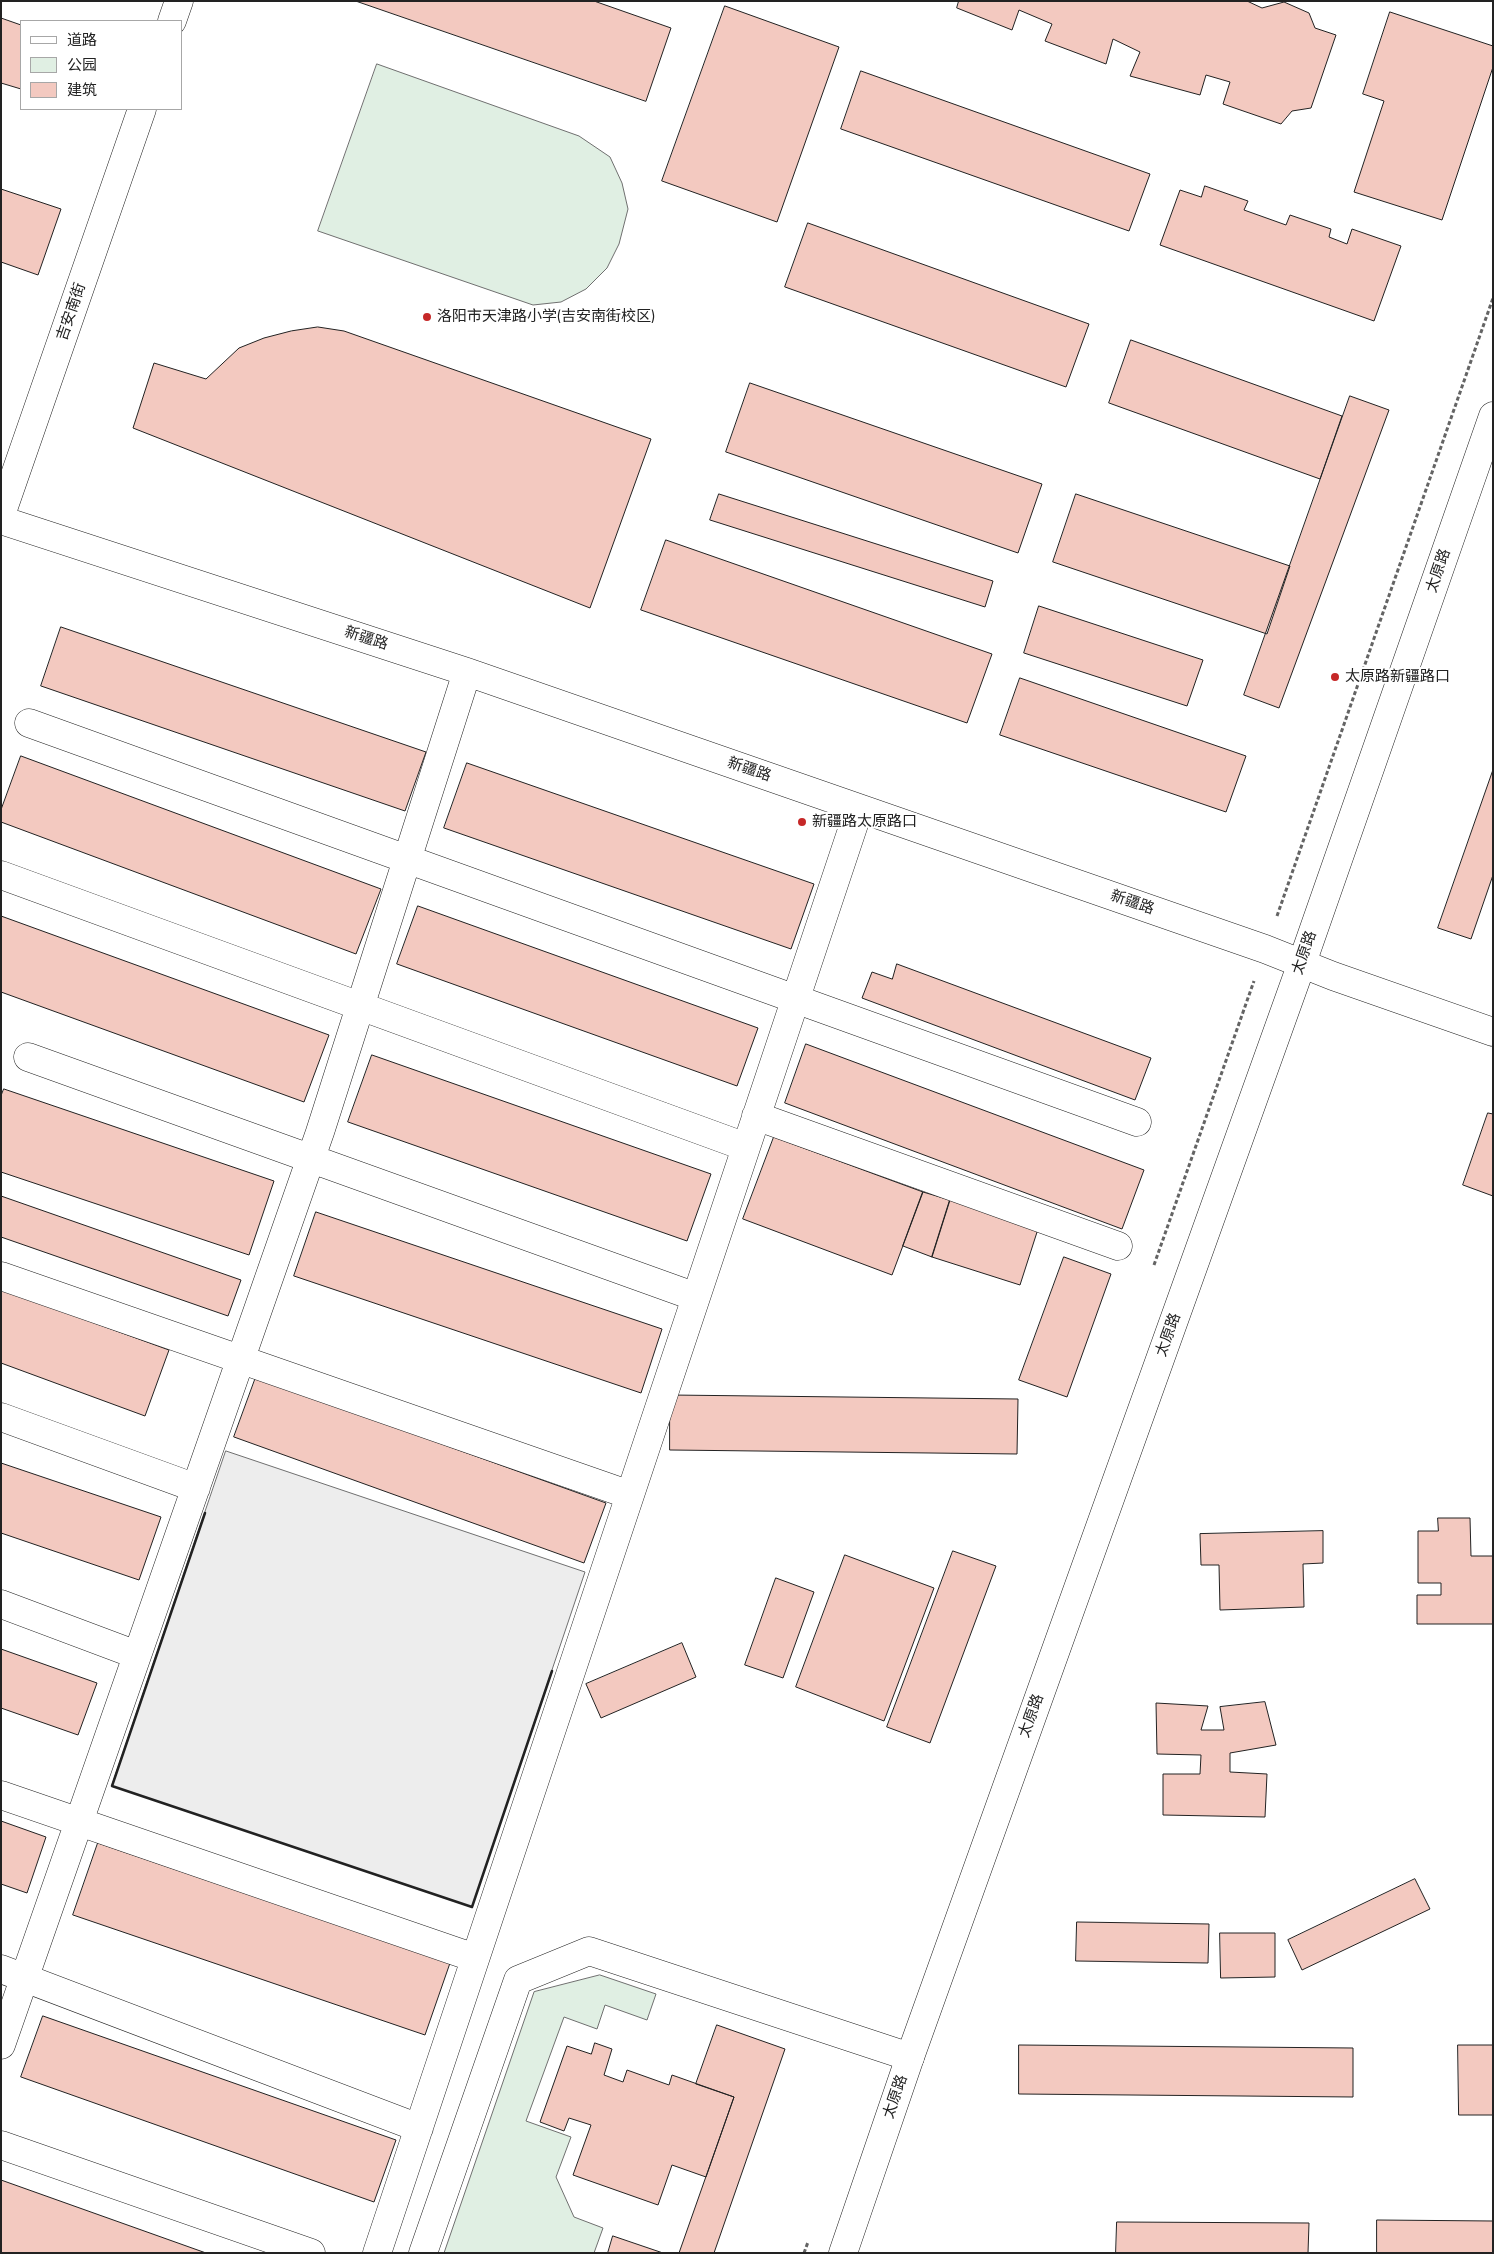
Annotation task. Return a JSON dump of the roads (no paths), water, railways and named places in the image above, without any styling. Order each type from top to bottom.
[{"type":"street","points":[[172,20],[179,1]]},
{"type":"street","name":"吉安南街","points":[[1,515],[142,110]]},
{"type":"street","name":"太原路","points":[[843,2253],[910,2057],[1302,963],[1493,416]]},
{"type":"street","name":"新疆路","points":[[1,520],[467,672],[1265,949],[1493,1032]]},
{"type":"street","points":[[1,2044],[13,1974],[79,1823],[241,1359],[360,1008],[467,672]]},
{"type":"street","points":[[29,723],[1137,1122]]},
{"type":"street","points":[[377,2253],[859,809]]},
{"type":"street","points":[[1,875],[360,1008],[746,1147]]},
{"type":"street","points":[[28,1057],[696,1298]]},
{"type":"street","points":[[756,1116],[1118,1246]]},
{"type":"street","points":[[1,1276],[630,1495]]},
{"type":"street","points":[[1,1417],[196,1488]]},
{"type":"street","points":[[1,1604],[137,1655]]},
{"type":"street","points":[[1,1795],[475,1958]]},
{"type":"street","points":[[423,2253],[518,1980],[588,1951],[910,2057]]},
{"type":"street","points":[[13,1974],[419,2128]]},
{"type":"street","points":[[1,2145],[311,2253]]},
{"type":"place","name":"洛阳市天津路小学(吉安南街校区)","points":[[427,317]]},
{"type":"place","name":"太原路新疆路口","points":[[1335,677]]},
{"type":"place","name":"新疆路太原路口","points":[[802,822]]}]
